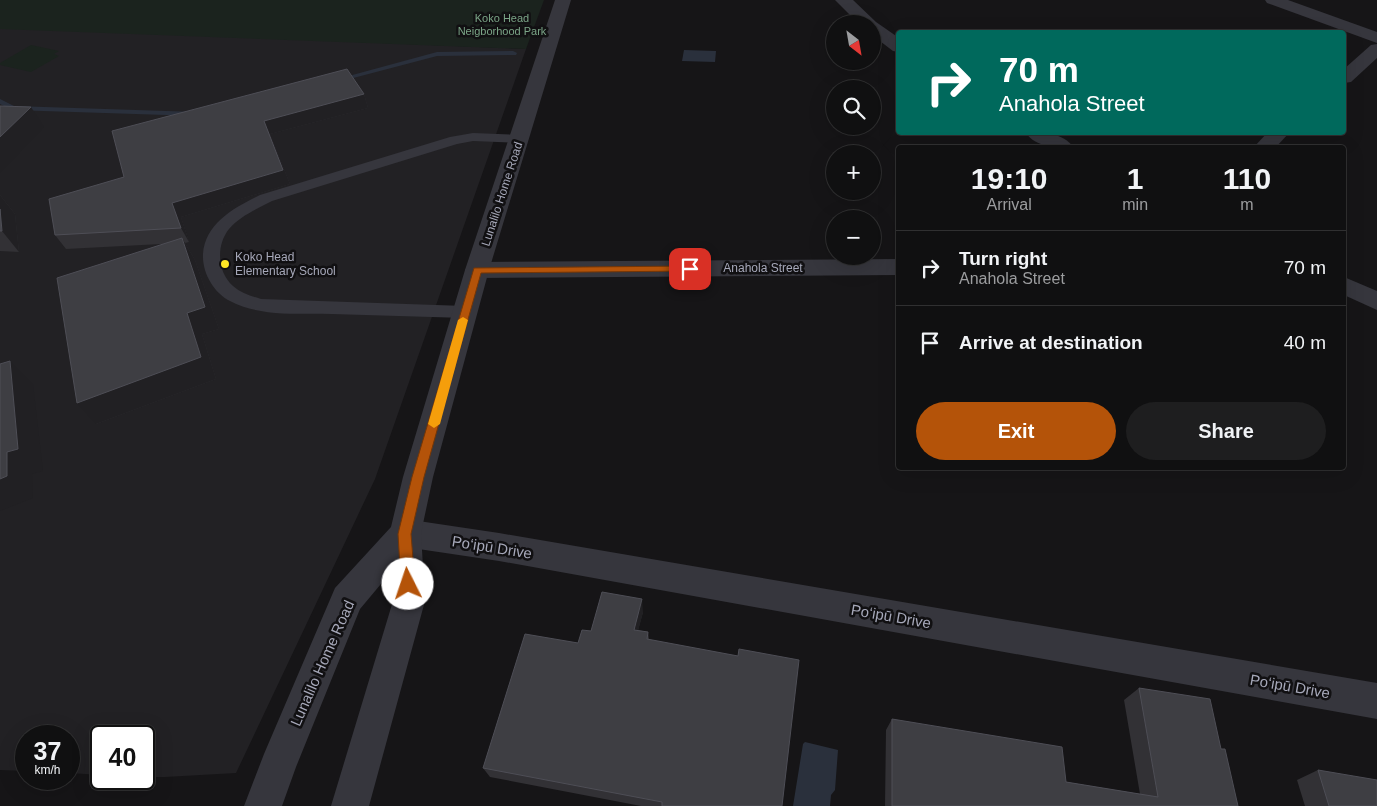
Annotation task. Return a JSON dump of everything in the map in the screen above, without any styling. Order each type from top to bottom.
[{"type":"street","name":"Lunalilo Home Road","points":[[350,806],[409,602],[405,534],[418,477],[465,312],[563,0]]},
{"type":"street","points":[[843,0],[859,15]]},
{"type":"street","points":[[1273,0],[1377,38]]},
{"type":"street","points":[[881,33],[896,45]]},
{"type":"street","points":[[1346,76],[1377,50]]},
{"type":"street","points":[[1040,135],[1059,145]]},
{"type":"street","points":[[1266,145],[1277,135]]},
{"type":"street","name":"Anahola Street","points":[[478,270],[896,267]]},
{"type":"street","points":[[1346,286],[1377,301]]},
{"type":"street","name":"Lunalilo Home Road","points":[[263,806],[277,767],[347,600],[405,534]]},
{"type":"street","name":"Po‘ipū Drive","points":[[405,534],[499,547],[1377,701]]},
{"type":"lane","points":[[465,312],[261,306],[232,296],[221,287],[212,267],[210,250],[221,227],[228,220],[266,198],[455,140],[473,137],[519,139]]},
{"type":"shaded area","name":"Koko Head Elementary School","points":[[0,29],[526,49],[375,479],[236,773],[155,777],[155,725],[90,725],[90,774],[80,774],[80,725],[15,725],[15,771],[0,770]]},
{"type":"green space","name":"Koko Head Neigborhood Park","points":[[0,0],[544,0],[526,49],[0,29]]},
{"type":"green space","points":[[31,45],[59,51],[54,54],[59,56],[31,72],[0,65],[0,63]]},
{"type":"water","points":[[684,50],[716,51],[715,62],[682,61]]},
{"type":"water","points":[[805,742],[838,750],[835,790],[831,795],[830,806],[793,806],[803,744]]},
{"type":"building","points":[[347,69],[364,94],[264,121],[283,170],[172,203],[181,228],[55,235],[49,199],[124,177],[112,131]]},
{"type":"building","points":[[0,106],[31,107],[0,137]]},
{"type":"building","points":[[0,209],[2,231],[0,231]]},
{"type":"building","points":[[182,238],[205,307],[187,313],[201,357],[77,403],[57,278]]},
{"type":"building","points":[[10,361],[18,449],[7,452],[7,476],[0,479],[0,364]]},
{"type":"building","points":[[602,592],[642,599],[634,630],[648,632],[647,639],[738,656],[739,649],[799,660],[782,806],[662,806],[662,802],[483,768],[525,634],[578,643],[582,630],[591,631]]},
{"type":"building","points":[[1139,688],[1210,699],[1221,749],[1225,749],[1238,806],[892,806],[892,719],[1062,747],[1066,782],[1158,797]]},
{"type":"building","points":[[1318,770],[1377,780],[1377,806],[1329,806]]},
{"type":"waterway","points":[[338,80],[437,54],[513,53]]},
{"type":"waterway","points":[[0,101],[12,108],[197,114]]},
{"type":"slow traffic","points":[[434,424],[463,320]]},
{"type":"place","name":"Koko Head Elementary School","points":[[225,264]]},
{"type":"route","points":[[408,584],[405,534],[418,477],[478,270],[690,269]]}]
